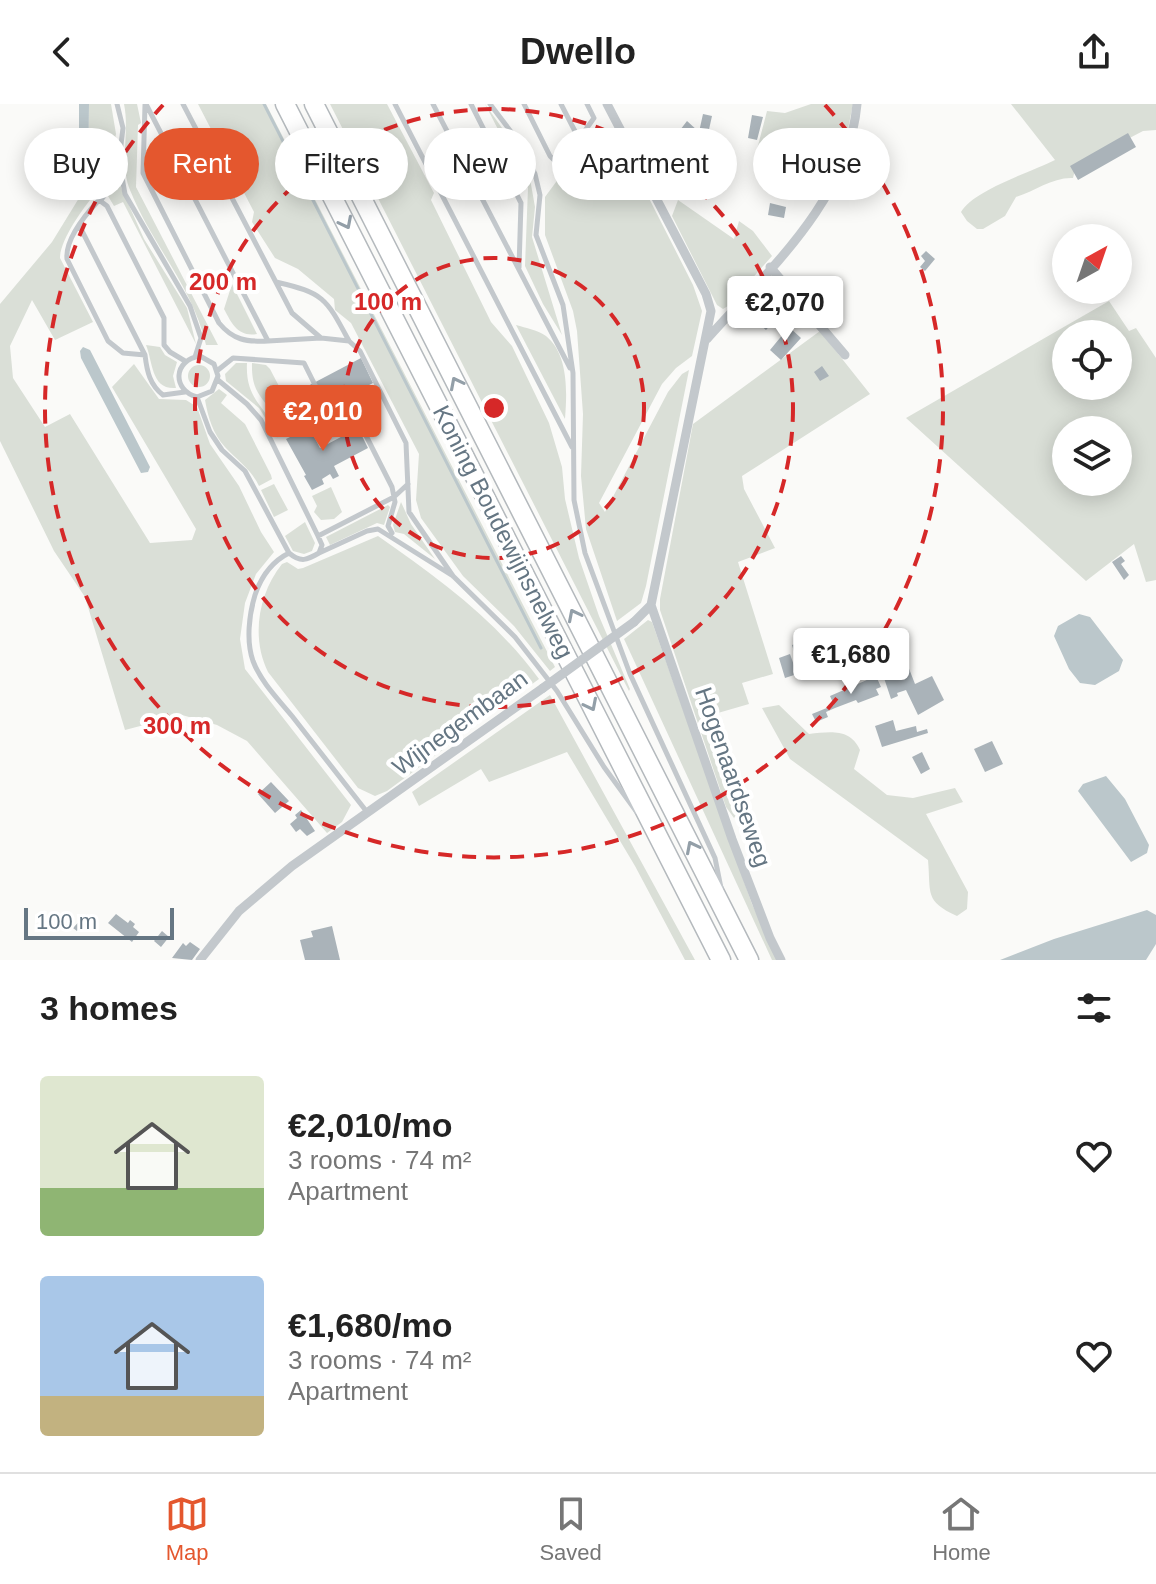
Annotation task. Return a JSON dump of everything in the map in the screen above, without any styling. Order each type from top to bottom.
[{"type":"highway","name":"Koning Boudewijnsnelweg","points":[[285,104],[721,960]]},
{"type":"highway","name":"Koning Boudewijnsnelweg","points":[[314,104],[749,960]]},
{"type":"street","points":[[607,104],[619,128]]},
{"type":"street","points":[[706,339],[805,228],[829,193],[855,128],[857,104]]},
{"type":"street","points":[[651,605],[711,311],[706,294],[657,200]]},
{"type":"street","points":[[770,267],[845,355]]},
{"type":"street","name":"Wijnegembaan","points":[[200,960],[252,898],[292,866],[634,622],[651,605]]},
{"type":"street","name":"Hogenaardseweg","points":[[651,605],[732,839],[781,960]]},
{"type":"lane","points":[[117,104],[123,128]]},
{"type":"lane","points":[[146,104],[268,341]]},
{"type":"lane","points":[[146,104],[143,173],[219,323],[228,334],[237,339],[268,341],[321,338],[349,341]]},
{"type":"lane","points":[[183,104],[292,313],[321,338]]},
{"type":"lane","points":[[395,104],[573,448]]},
{"type":"lane","points":[[433,104],[573,373]]},
{"type":"lane","points":[[471,104],[521,203],[519,269]]},
{"type":"lane","points":[[490,104],[518,141],[535,174],[540,195],[536,235],[563,305],[573,373],[574,500],[585,553],[630,674],[715,858],[727,917]]},
{"type":"lane","points":[[524,104],[552,158]]},
{"type":"lane","points":[[561,104],[573,128]]},
{"type":"lane","points":[[587,104],[594,118],[587,128]]},
{"type":"lane","points":[[145,355],[123,353],[108,341],[67,259],[66,251],[79,226],[100,200],[107,206],[164,318],[164,345],[185,361]]},
{"type":"lane","points":[[128,200],[190,306],[201,338],[195,357]]},
{"type":"lane","points":[[79,226],[145,355],[149,377],[155,388],[163,395],[185,392],[197,397],[212,391],[218,380],[218,371],[233,358],[304,363],[327,409],[354,412],[386,473],[394,497],[388,526],[394,537]]},
{"type":"lane","points":[[275,282],[313,292],[329,303],[349,341],[360,351],[406,443],[409,512],[453,576],[515,637],[541,669],[604,767],[665,851]]},
{"type":"lane","points":[[185,392],[178,376],[185,361],[195,357],[208,359],[218,371]]},
{"type":"lane","points":[[218,380],[261,420],[322,545],[319,553]]},
{"type":"lane","points":[[197,397],[210,432],[222,450],[245,471],[289,553],[297,560],[307,560],[373,529],[383,530],[453,576]]},
{"type":"lane","points":[[318,536],[394,497],[408,483]]},
{"type":"lane","points":[[289,553],[264,574],[256,592],[249,638],[252,658],[267,685],[368,813]]},
{"type":"shaded area","points":[[79,104],[89,104],[89,128],[79,128]]},
{"type":"shaded area","points":[[89,104],[111,104],[115,128],[88,128]]},
{"type":"shaded area","points":[[124,104],[137,104],[141,123],[138,125],[136,187],[218,345],[206,345],[192,304],[130,190]]},
{"type":"shaded area","points":[[198,104],[266,104],[278,128],[275,128],[275,200],[315,200],[555,667],[550,671],[514,626],[463,576],[421,518],[416,500],[419,454],[351,323],[335,310],[334,299],[298,269],[275,258],[252,222],[254,212],[248,200],[259,200],[259,128],[210,128]]},
{"type":"shaded area","points":[[330,104],[387,104],[400,128],[342,128]]},
{"type":"shaded area","points":[[485,104],[502,128],[497,128]]},
{"type":"shaded area","points":[[811,104],[853,104],[848,128],[763,128],[767,111],[785,113]]},
{"type":"shaded area","points":[[1011,104],[1156,104],[1156,130],[1143,131],[1076,166],[1073,178],[1051,182],[1016,197],[1005,216],[983,229],[977,229],[961,212],[968,204],[990,189],[1055,160]]},
{"type":"shaded area","points":[[408,144],[424,174],[424,200],[431,200],[491,322],[512,346],[549,423],[562,467],[565,499],[579,558],[629,691],[379,200],[408,200]]},
{"type":"shaded area","points":[[552,187],[552,200],[650,200],[693,285],[702,311],[692,356],[662,384],[599,503],[605,512],[668,392],[689,370],[646,586],[641,603],[617,621],[586,529],[581,476],[583,414],[577,331],[573,311],[545,235],[545,197]]},
{"type":"shaded area","points":[[78,200],[90,200],[73,224],[60,258],[93,322],[55,340],[32,300],[10,346],[13,378],[45,427],[70,414],[150,543],[192,540],[196,529],[112,387],[134,364],[159,399],[186,400],[197,407],[210,444],[239,486],[274,552],[256,574],[245,603],[240,639],[245,669],[351,805],[342,822],[327,833],[247,741],[217,725],[182,715],[125,730],[85,597],[54,551],[0,441],[0,304],[52,242]]},
{"type":"shaded area","points":[[110,200],[127,200],[144,239],[187,308],[196,344],[123,202],[114,206]]},
{"type":"shaded area","points":[[528,200],[534,200],[532,237],[562,335],[543,304],[525,266]]},
{"type":"shaded area","points":[[678,200],[734,239],[739,221],[753,231],[772,256],[723,309],[717,305],[672,216]]},
{"type":"shaded area","points":[[232,284],[257,334],[240,331],[224,309]]},
{"type":"shaded area","points":[[1104,304],[1111,304],[1122,320],[1076,320]]},
{"type":"shaded area","points":[[516,325],[546,336],[559,353],[566,386],[565,419]]},
{"type":"shaded area","points":[[1136,328],[1156,358],[1156,580],[1146,582],[1134,544],[1086,581],[906,418],[1052,334],[1052,400],[1132,400],[1132,330]]},
{"type":"shaded area","points":[[820,331],[870,394],[742,476],[744,489],[775,548],[738,562],[773,674],[742,683],[749,704],[711,715],[737,814],[734,818],[726,807],[660,610],[660,599],[693,424]]},
{"type":"shaded area","points":[[146,345],[160,347],[165,355],[177,362],[173,376],[176,388],[162,385],[157,380]]},
{"type":"shaded area","points":[[83,347],[90,350],[150,467],[148,472],[141,473],[81,358]]},
{"type":"shaded area","points":[[236,363],[247,363],[249,386],[278,438],[259,408],[226,381],[225,374]]},
{"type":"shaded area","points":[[252,363],[266,365],[270,369],[291,409],[286,412],[289,419],[279,424],[260,396],[254,383]]},
{"type":"shaded area","points":[[199,365],[207,368],[210,376],[207,384],[199,387],[191,384],[188,376],[191,368]]},
{"type":"shaded area","points":[[219,389],[227,395],[221,403],[245,424],[271,475],[272,479],[259,486],[221,442],[212,425],[205,400]]},
{"type":"shaded area","points":[[274,484],[288,510],[274,517],[261,490]]},
{"type":"shaded area","points":[[331,487],[342,512],[334,519],[321,520],[314,512],[317,506],[312,496]]},
{"type":"shaded area","points":[[401,502],[411,524],[435,559],[404,534],[395,532],[393,525]]},
{"type":"shaded area","points":[[388,505],[384,525],[377,523],[330,545],[326,537]]},
{"type":"shaded area","points":[[305,522],[315,543],[312,551],[304,554],[293,551],[285,536]]},
{"type":"shaded area","points":[[378,536],[485,618],[539,679],[387,791],[375,796],[358,788],[268,672],[259,631],[267,589],[282,564],[287,562],[298,569],[303,568]]},
{"type":"shaded area","points":[[1079,614],[1090,617],[1123,660],[1119,671],[1095,685],[1080,683],[1069,669],[1054,636],[1058,626]]},
{"type":"shaded area","points":[[648,620],[652,622],[752,904],[778,960],[772,960],[624,639]]},
{"type":"shaded area","points":[[550,695],[695,960],[685,960],[635,866],[567,752],[489,782],[481,769],[419,806],[412,792]]},
{"type":"shaded area","points":[[779,705],[809,734],[839,733],[851,738],[860,750],[854,769],[887,795],[913,798],[955,788],[963,802],[926,814],[968,892],[967,909],[957,916],[939,906],[931,895],[928,860],[790,759],[762,708]]},
{"type":"shaded area","points":[[1106,776],[1125,799],[1149,845],[1147,853],[1131,862],[1078,791],[1083,784]]},
{"type":"shaded area","points":[[1147,910],[1156,915],[1156,944],[1146,960],[1000,960],[1054,939]]},
{"type":"building","points":[[703,114],[712,116],[709,128],[700,128]]},
{"type":"building","points":[[752,115],[763,117],[760,128],[753,128],[753,139],[748,138]]},
{"type":"building","points":[[687,121],[695,128],[682,128]]},
{"type":"building","points":[[1128,133],[1136,147],[1078,180],[1070,166]]},
{"type":"building","points":[[770,203],[786,207],[784,218],[768,215]]},
{"type":"building","points":[[926,251],[935,259],[925,271],[920,267],[925,261],[921,256]]},
{"type":"building","points":[[768,308],[778,317],[766,330],[756,321]]},
{"type":"building","points":[[789,327],[801,338],[781,360],[770,350]]},
{"type":"building","points":[[361,358],[373,383],[300,421],[287,397]]},
{"type":"building","points":[[822,366],[829,376],[820,381],[814,372]]},
{"type":"building","points":[[291,410],[302,431],[309,427],[320,448],[358,428],[368,448],[334,466],[339,476],[333,479],[330,474],[322,479],[324,484],[312,490],[286,439],[298,433],[288,412]]},
{"type":"building","points":[[1121,556],[1125,561],[1121,564],[1129,575],[1124,580],[1112,562]]},
{"type":"building","points":[[803,641],[812,663],[799,668],[792,645]]},
{"type":"building","points":[[790,654],[797,674],[785,678],[779,658]]},
{"type":"building","points":[[908,666],[915,684],[932,676],[944,700],[918,715],[906,690],[891,699],[883,675]]},
{"type":"building","points":[[876,676],[881,687],[876,689],[879,695],[835,708],[826,712],[828,717],[816,722],[812,714],[834,705],[830,696]]},
{"type":"building","points":[[893,720],[896,731],[916,726],[917,732],[927,729],[928,733],[882,747],[875,726]]},
{"type":"building","points":[[992,741],[1003,764],[985,772],[974,749]]},
{"type":"building","points":[[922,752],[930,769],[921,774],[912,757]]},
{"type":"building","points":[[271,782],[289,801],[275,813],[258,794]]},
{"type":"building","points":[[301,810],[315,831],[307,836],[300,829],[296,832],[290,824]]},
{"type":"building","points":[[86,914],[90,918],[77,931],[73,928]]},
{"type":"building","points":[[116,914],[135,924],[133,927],[139,932],[132,942],[108,923]]},
{"type":"building","points":[[332,926],[340,960],[305,960],[300,940],[313,937],[311,931]]},
{"type":"building","points":[[162,931],[169,937],[161,947],[154,941]]},
{"type":"building","points":[[190,942],[200,949],[192,960],[172,958],[183,943],[186,946]]},
{"type":"waterway","points":[[264,104],[541,648]]}]
